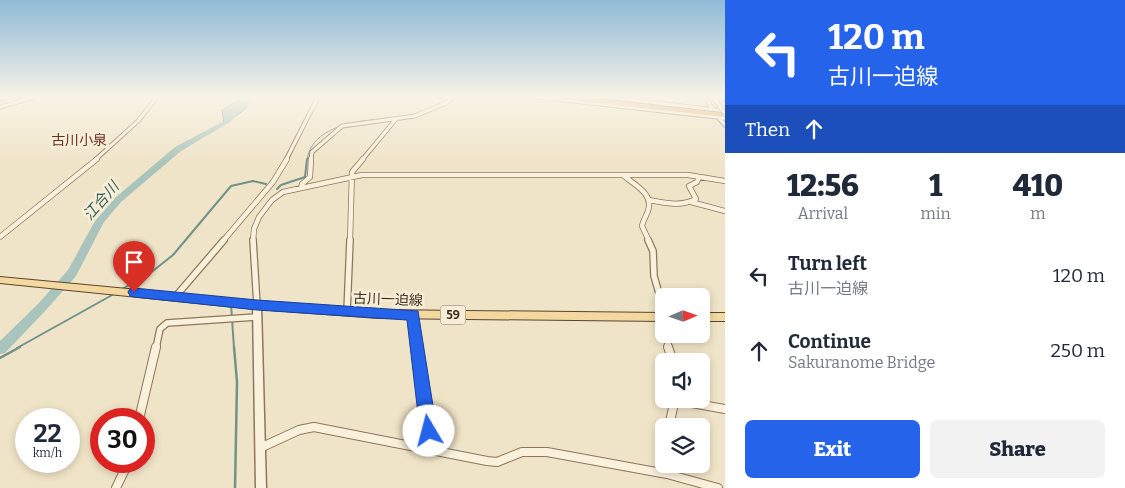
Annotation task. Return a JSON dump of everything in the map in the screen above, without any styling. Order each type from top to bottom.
[{"type":"main road","name":"59","points":[[0,280],[175,296]]},
{"type":"main road","name":"古川一迫線","points":[[175,296],[257,305],[413,315],[655,316]]},
{"type":"main road","points":[[710,317],[725,317]]},
{"type":"street","points":[[0,237],[86,169],[138,120]]},
{"type":"street","points":[[175,296],[273,182],[307,120]]},
{"type":"street","points":[[301,188],[302,184],[310,177],[312,152],[338,128],[351,123],[387,120]]},
{"type":"street","points":[[347,312],[352,177],[354,170],[395,120]]},
{"type":"street","points":[[261,488],[257,305],[253,236],[254,225],[259,216],[283,192],[362,175],[624,175],[699,177],[725,181]]},
{"type":"street","points":[[624,175],[642,189],[648,200],[649,206],[642,226],[653,251],[657,288]]},
{"type":"street","points":[[648,200],[682,206],[691,202],[696,199],[689,186],[697,182],[699,177]]},
{"type":"street","points":[[691,202],[725,211]]},
{"type":"street","points":[[413,315],[431,451]]},
{"type":"street","points":[[142,408],[160,329],[167,323],[177,320],[257,317]]},
{"type":"street","points":[[710,406],[725,409]]},
{"type":"street","points":[[259,448],[299,430],[314,427],[431,451],[497,462],[522,452],[547,452],[667,474],[718,488]]},
{"type":"street","points":[[116,488],[123,473]]},
{"type":"waterway","name":"江合川","points":[[0,349],[42,307],[72,273],[100,221],[118,200],[178,149],[229,120]]},
{"type":"waterway","points":[[307,160],[310,149],[325,133],[347,124],[375,120]]},
{"type":"waterway","points":[[277,189],[281,185],[305,177],[307,159]]},
{"type":"waterway","points":[[122,289],[149,274],[173,255],[231,186],[253,181],[266,184]]},
{"type":"waterway","points":[[17,348],[114,294]]},
{"type":"waterway","points":[[231,304],[234,348]]},
{"type":"waterway","points":[[0,358],[20,347]]},
{"type":"waterway","points":[[234,347],[237,382],[235,488]]},
{"type":"district","name":"古川小泉","points":[[79,140]]},
{"type":"route","points":[[134,292],[257,305],[413,315],[429,431]]}]
